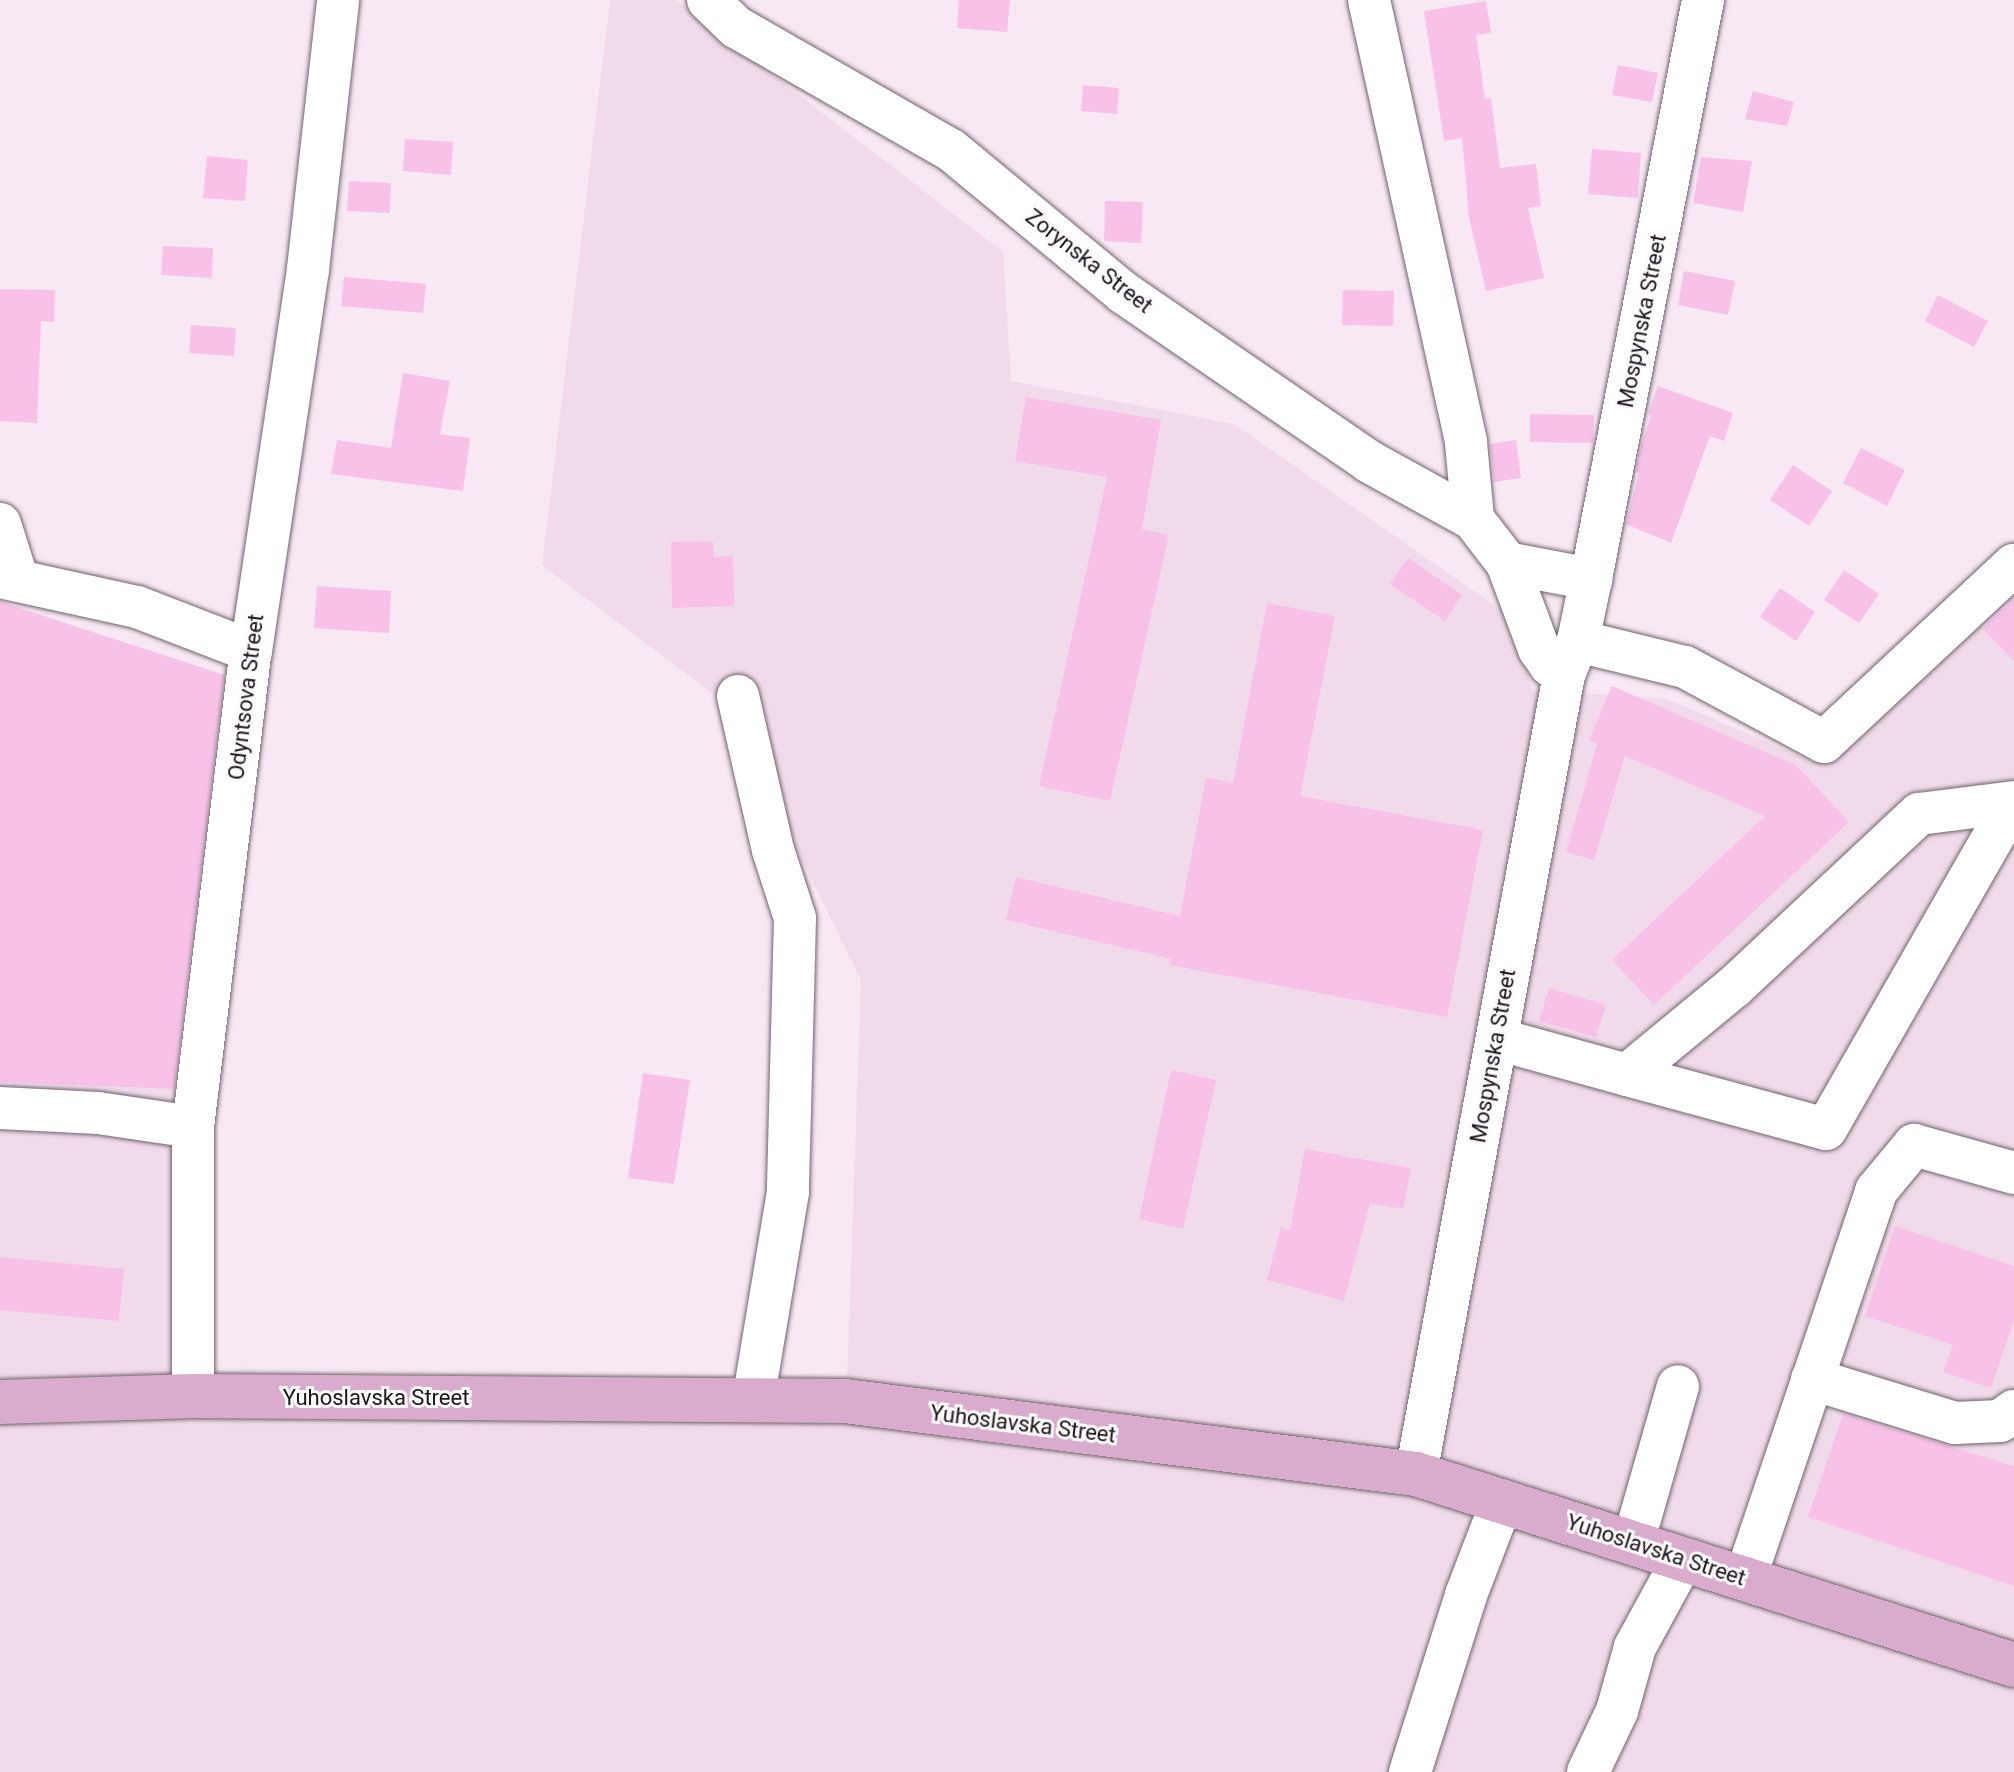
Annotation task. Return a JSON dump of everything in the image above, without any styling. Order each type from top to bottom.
[{"type":"main road","name":"Yuhoslavska Street","points":[[0,1402],[193,1396],[845,1401],[1416,1474],[2014,1665]]},
{"type":"street","name":"Odyntsova Street","points":[[193,1396],[193,1127],[251,651],[308,269],[338,0]]},
{"type":"street","name":"Zorynska Street","points":[[708,0],[736,27],[951,150],[1124,293],[1368,461],[1473,519],[1507,563],[1539,649],[1550,665],[1571,658]]},
{"type":"street","points":[[1369,0],[1466,443],[1473,519]]},
{"type":"street","name":"Mospynska Street","points":[[1416,1474],[1571,658],[1591,579],[1703,0]]},
{"type":"street","points":[[0,524],[8,578],[137,607],[251,651]]},
{"type":"street","points":[[1507,563],[1591,579]]},
{"type":"street","points":[[1571,658],[1685,667],[1824,742],[2014,565]]},
{"type":"street","points":[[738,696],[773,850],[795,918],[788,1192],[753,1401]]},
{"type":"street","points":[[1497,1039],[1826,1129],[2014,803]]},
{"type":"street","points":[[1627,1075],[1735,986],[1919,814],[2014,803]]},
{"type":"street","points":[[0,1108],[98,1113],[193,1127]]},
{"type":"street","points":[[1745,1579],[1876,1191],[1914,1145],[2014,1173]]},
{"type":"street","points":[[1812,1379],[1955,1423],[2000,1421],[2014,1411]]},
{"type":"street","points":[[1633,1543],[1678,1386]]},
{"type":"street","points":[[1410,1772],[1466,1595],[1502,1501]]},
{"type":"street","points":[[1588,1772],[1617,1711],[1635,1647],[1683,1559]]},
{"type":"shaded area","points":[[610,0],[676,0],[1003,252],[1011,381],[1234,424],[1514,619],[1532,690],[1667,699],[1816,763],[1885,708],[2014,592],[2014,1646],[1420,1456],[847,1383],[861,980],[724,702],[542,565]]},
{"type":"shaded area","points":[[0,601],[225,675],[172,1112],[173,1379],[0,1384]]},
{"type":"shaded area","points":[[193,1414],[844,1419],[1412,1491],[2014,1683],[2014,1772],[0,1772],[0,1419]]},
{"type":"building","points":[[959,0],[1010,0],[1007,32],[957,28]]},
{"type":"building","points":[[1486,1],[1491,33],[1476,35],[1485,99],[1491,98],[1500,168],[1536,164],[1541,206],[1528,208],[1544,278],[1486,291],[1469,217],[1462,138],[1444,141],[1424,11]]},
{"type":"building","points":[[1618,65],[1658,73],[1652,102],[1612,95]]},
{"type":"building","points":[[1083,85],[1119,88],[1117,114],[1081,111]]},
{"type":"building","points":[[1753,91],[1794,102],[1787,126],[1745,119]]},
{"type":"building","points":[[405,139],[453,142],[451,175],[403,171]]},
{"type":"building","points":[[1592,149],[1641,153],[1638,198],[1588,194]]},
{"type":"building","points":[[207,156],[248,160],[245,201],[203,198]]},
{"type":"building","points":[[1701,157],[1752,161],[1743,212],[1693,203]]},
{"type":"building","points":[[349,181],[391,183],[390,213],[347,211]]},
{"type":"building","points":[[1105,201],[1143,202],[1141,243],[1104,241]]},
{"type":"building","points":[[163,246],[213,248],[212,278],[161,275]]},
{"type":"building","points":[[1684,271],[1735,281],[1728,315],[1678,305]]},
{"type":"building","points":[[344,277],[426,284],[423,313],[341,306]]},
{"type":"building","points":[[0,289],[55,290],[54,322],[41,321],[37,423],[0,421]]},
{"type":"building","points":[[1343,290],[1394,291],[1393,326],[1342,325]]},
{"type":"building","points":[[1938,295],[1988,321],[1974,347],[1925,321]]},
{"type":"building","points":[[191,325],[236,328],[234,356],[189,353]]},
{"type":"building","points":[[403,373],[450,381],[440,434],[470,438],[463,491],[331,474],[337,440],[391,448]]},
{"type":"building","points":[[1658,386],[1733,413],[1724,441],[1710,436],[1671,543],[1626,524],[1639,473],[1636,472],[1641,447],[1651,415],[1648,414]]},
{"type":"building","points":[[1026,397],[1161,420],[1142,529],[1169,535],[1110,801],[1039,786],[1107,477],[1015,461]]},
{"type":"building","points":[[1530,414],[1594,415],[1593,443],[1530,442]]},
{"type":"building","points":[[1516,440],[1521,478],[1494,482],[1490,444]]},
{"type":"building","points":[[1861,448],[1905,470],[1887,506],[1843,483]]},
{"type":"building","points":[[1793,465],[1832,491],[1809,526],[1770,500]]},
{"type":"building","points":[[713,541],[714,557],[733,556],[734,606],[672,608],[671,542]]},
{"type":"building","points":[[1408,558],[1462,595],[1445,621],[1390,584]]},
{"type":"building","points":[[1844,570],[1879,594],[1859,623],[1824,600]]},
{"type":"building","points":[[317,586],[391,591],[389,633],[314,628]]},
{"type":"building","points":[[1780,588],[1815,612],[1796,641],[1760,617]]},
{"type":"building","points":[[2014,599],[2014,661],[1983,629]]},
{"type":"building","points":[[0,602],[224,675],[174,1089],[0,1082]]},
{"type":"building","points":[[1267,603],[1335,616],[1300,796],[1483,830],[1447,1017],[1170,965],[1171,959],[1006,920],[1016,877],[1180,916],[1206,778],[1233,783]]},
{"type":"building","points":[[1612,686],[1796,765],[1849,822],[1654,1005],[1612,960],[1765,816],[1625,756],[1594,860],[1566,852],[1597,744],[1589,740]]},
{"type":"building","points":[[1549,988],[1606,1005],[1596,1037],[1539,1021]]},
{"type":"building","points":[[1171,1070],[1216,1080],[1183,1229],[1139,1219]]},
{"type":"building","points":[[643,1073],[690,1080],[674,1184],[628,1178]]},
{"type":"building","points":[[1305,1149],[1411,1168],[1403,1209],[1370,1203],[1344,1301],[1267,1280],[1281,1227],[1290,1230]]},
{"type":"building","points":[[1895,1226],[2014,1266],[2014,1320],[1991,1388],[1943,1372],[1953,1345],[1865,1316]]},
{"type":"building","points":[[0,1257],[124,1269],[119,1321],[0,1310]]},
{"type":"building","points":[[1843,1414],[2014,1466],[2014,1586],[1808,1517]]}]
